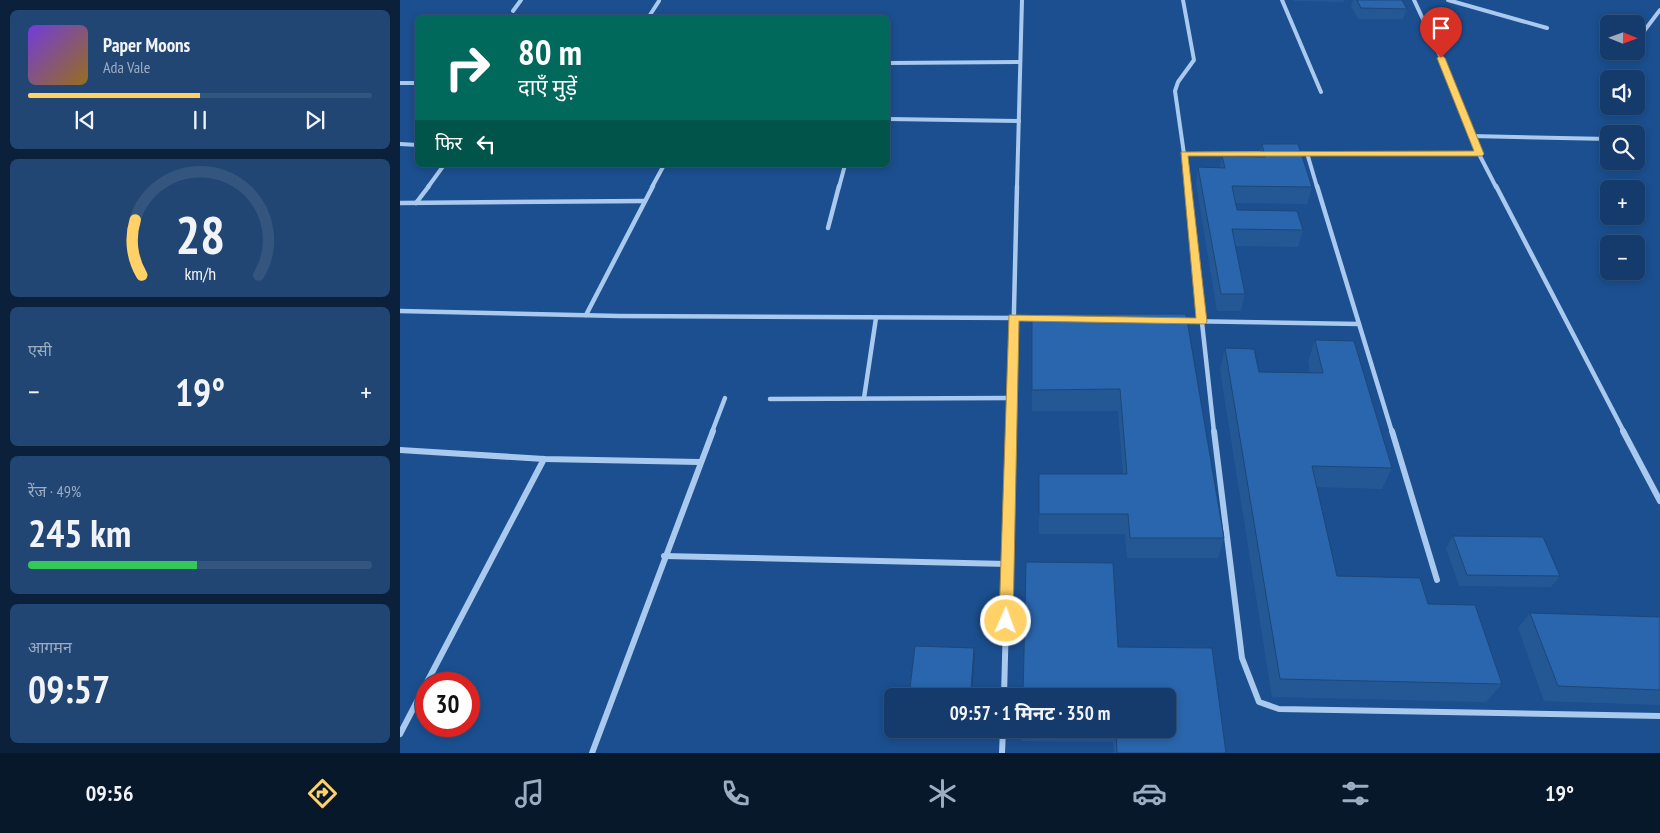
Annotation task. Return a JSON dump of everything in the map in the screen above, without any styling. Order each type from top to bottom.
[{"type":"street","points":[[513,11],[521,0]]},
{"type":"street","points":[[1004,688],[1022,0]]},
{"type":"street","points":[[1183,0],[1194,60],[1190,68],[1180,78],[1175,90],[1242,658],[1259,702],[1279,709],[1660,716]]},
{"type":"street","points":[[1282,0],[1321,92]]},
{"type":"street","points":[[1414,0],[1441,58],[1479,154],[1660,501]]},
{"type":"street","points":[[1448,0],[1547,28]]},
{"type":"street","points":[[650,15],[659,1]]},
{"type":"street","points":[[1645,30],[1660,10]]},
{"type":"street","points":[[890,63],[1020,62]]},
{"type":"street","points":[[400,83],[415,83]]},
{"type":"street","points":[[890,119],[1019,121]]},
{"type":"street","points":[[1471,136],[1600,140]]},
{"type":"street","points":[[400,144],[415,145]]},
{"type":"street","points":[[1184,154],[1269,153]]},
{"type":"street","points":[[1288,153],[1479,154]]},
{"type":"street","points":[[1307,153],[1437,580]]},
{"type":"street","points":[[416,203],[443,167]]},
{"type":"street","points":[[586,315],[663,167]]},
{"type":"street","points":[[828,228],[844,167]]},
{"type":"street","points":[[400,203],[645,201]]},
{"type":"street","points":[[400,311],[586,315],[1043,318]]},
{"type":"street","points":[[864,398],[876,318]]},
{"type":"street","points":[[1172,321],[1359,324]]},
{"type":"street","points":[[592,753],[664,556],[725,398]]},
{"type":"street","points":[[770,399],[1011,398]]},
{"type":"street","points":[[400,450],[544,459],[700,462]]},
{"type":"street","points":[[432,672],[544,459]]},
{"type":"street","points":[[664,556],[1007,564]]},
{"type":"street","points":[[400,734],[415,705]]},
{"type":"street","points":[[1002,753],[1003,738]]},
{"type":"building","points":[[1357,0],[1402,0],[1407,9],[1361,8]]},
{"type":"building","points":[[1262,144],[1298,144],[1312,187],[1232,186],[1237,210],[1297,211],[1303,230],[1232,229],[1245,294],[1221,294],[1198,167],[1225,168],[1222,156],[1265,157]]},
{"type":"building","points":[[1032,314],[1186,314],[1224,538],[1130,538],[1128,514],[1039,514],[1039,474],[1127,474],[1120,389],[1032,390]]},
{"type":"building","points":[[1315,340],[1354,341],[1392,468],[1312,466],[1337,576],[1420,578],[1428,604],[1475,605],[1502,684],[1280,679],[1225,348],[1254,349],[1259,372],[1323,373]]},
{"type":"building","points":[[1453,536],[1543,537],[1560,576],[1467,575]]},
{"type":"building","points":[[1026,562],[1113,563],[1118,647],[1212,648],[1226,753],[1117,753],[1116,738],[1176,738],[1176,688],[1023,688]]},
{"type":"building","points":[[1530,613],[1660,617],[1660,690],[1558,686]]},
{"type":"building","points":[[915,646],[974,648],[971,688],[910,688]]},
{"type":"route","points":[[1006,621],[1013,317],[1201,322],[1184,154],[1479,154],[1441,58]]}]
